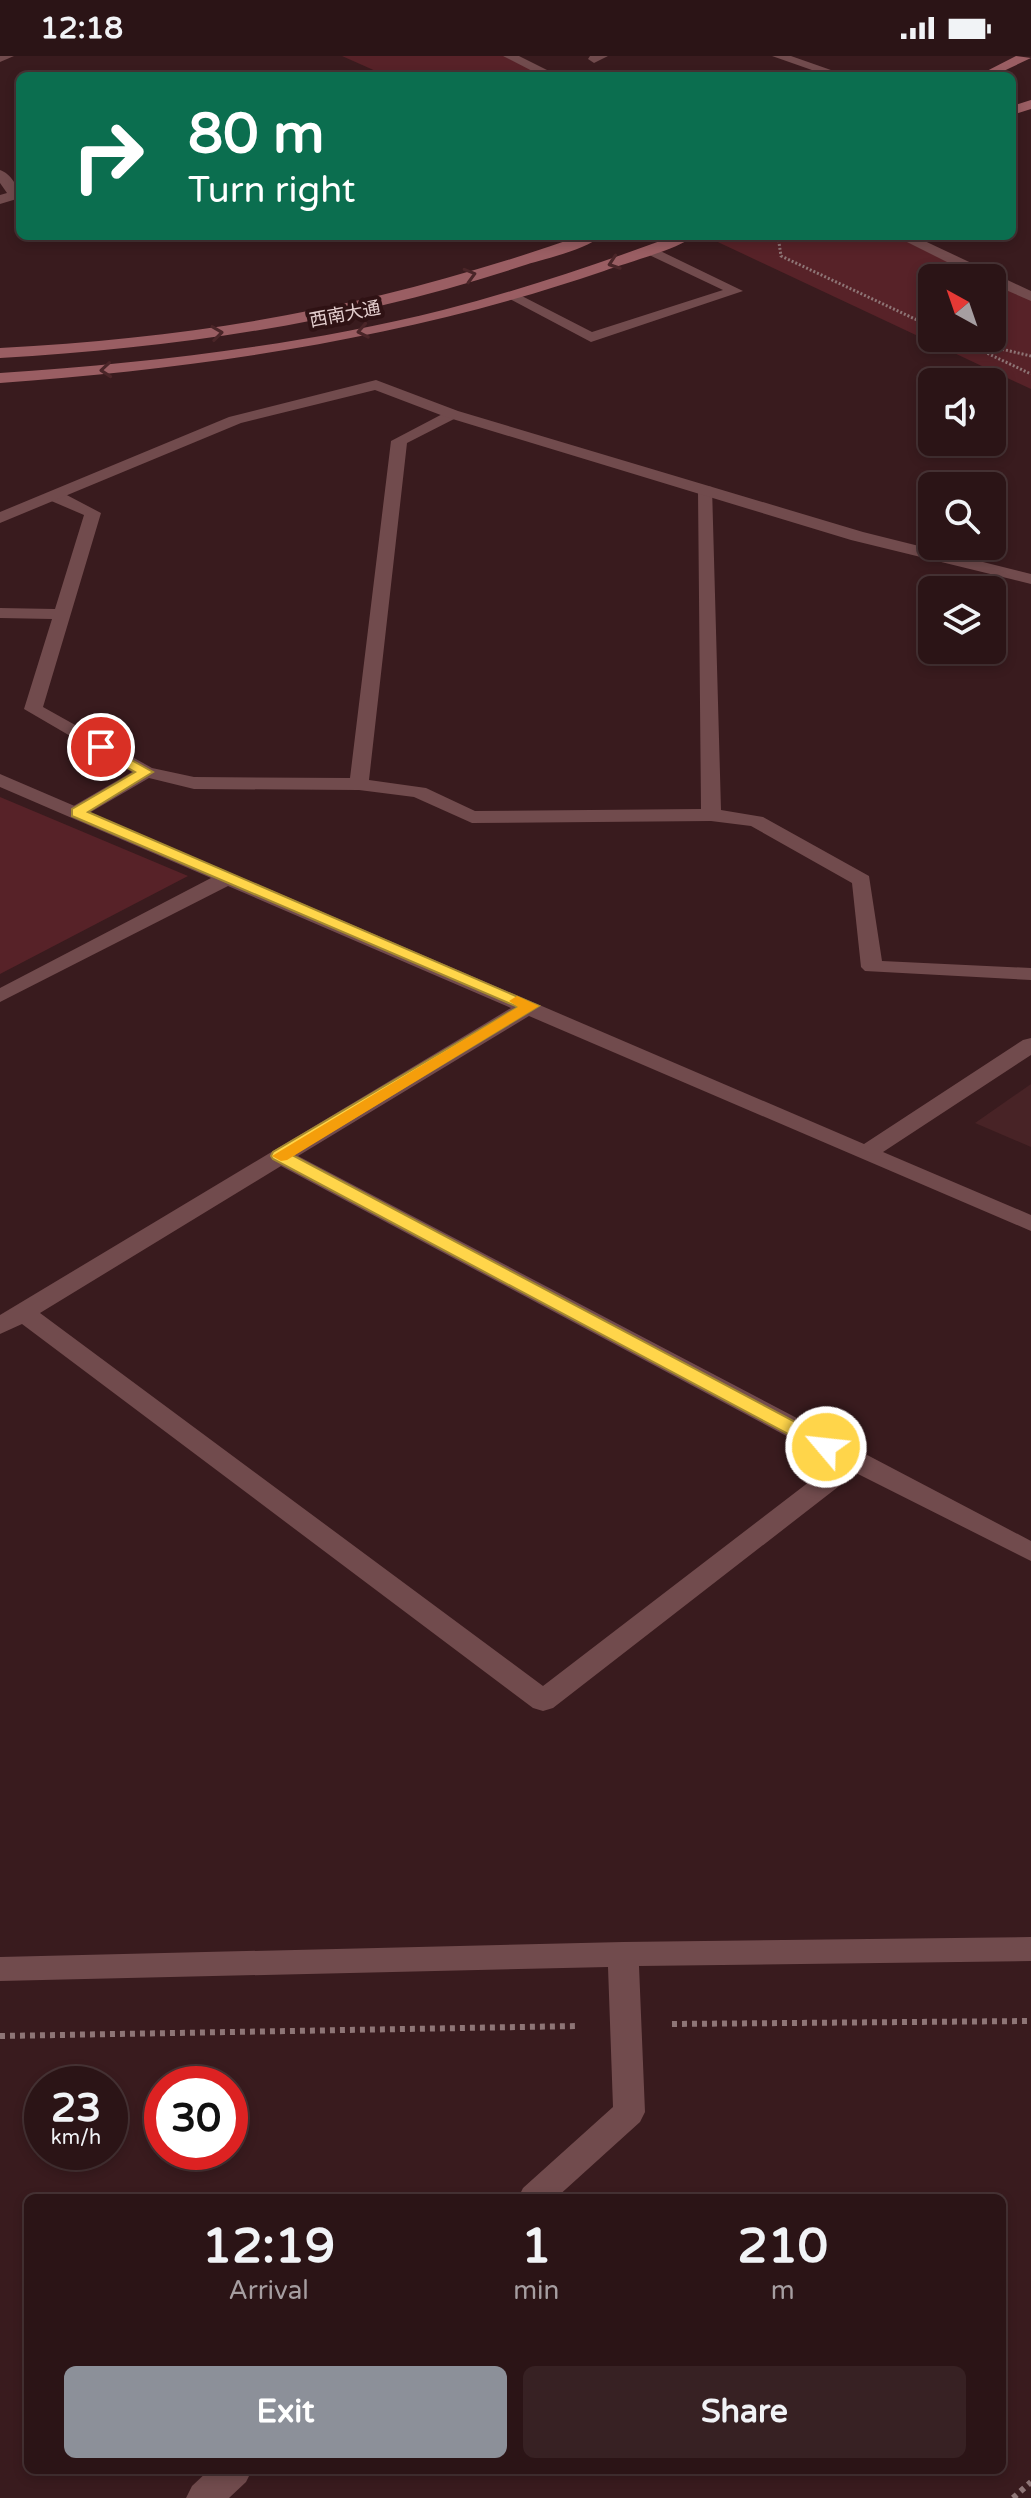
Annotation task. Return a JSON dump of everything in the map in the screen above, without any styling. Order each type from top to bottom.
[{"type":"street","points":[[0,58],[8,56]]},
{"type":"street","points":[[509,56],[544,72]]},
{"type":"street","points":[[778,56],[829,72]]},
{"type":"street","points":[[992,72],[1026,56]]},
{"type":"street","points":[[0,174],[16,195],[0,200]]},
{"type":"street","name":"西南大通","points":[[0,353],[73,349],[249,329],[403,295],[583,240]]},
{"type":"street","name":"西南大通","points":[[0,378],[111,370],[274,349],[415,321],[511,296],[676,240]]},
{"type":"street","points":[[911,240],[962,264]]},
{"type":"street","points":[[511,296],[591,337],[736,291],[650,250]]},
{"type":"street","points":[[1006,285],[1031,297]]},
{"type":"street","points":[[0,518],[235,420],[376,385],[452,414],[857,536],[1031,579]]},
{"type":"street","points":[[359,784],[399,441],[452,414]]},
{"type":"street","points":[[706,491],[711,815]]},
{"type":"street","points":[[55,496],[93,513],[33,709],[146,772],[194,783],[359,784],[419,792],[472,817],[711,815],[756,821],[862,880],[872,967],[1031,974]]},
{"type":"street","points":[[0,613],[62,614]]},
{"type":"street","points":[[77,812],[146,772]]},
{"type":"street","points":[[0,780],[1031,1224]]},
{"type":"street","points":[[0,996],[229,877]]},
{"type":"street","points":[[0,1326],[530,1006]]},
{"type":"street","points":[[866,1153],[1031,1045]]},
{"type":"street","points":[[280,1156],[1031,1552]]},
{"type":"street","points":[[24,1313],[543,1701],[854,1461]]},
{"type":"street","points":[[0,1969],[623,1954],[1031,1949]]},
{"type":"street","points":[[538,2194],[629,2112],[623,1954]]},
{"type":"street","points":[[204,2498],[230,2474]]},
{"type":"path","points":[[779,240],[781,256],[918,320]]},
{"type":"path","points":[[1006,350],[1031,356]]},
{"type":"path","points":[[984,352],[1031,374]]},
{"type":"path","points":[[0,2036],[1031,2021]]},
{"type":"path","points":[[1013,2498],[1031,2482]]},
{"type":"shaded area","points":[[342,56],[509,56],[544,72],[378,72]]},
{"type":"shaded area","points":[[714,240],[910,240],[961,264],[918,264],[918,336]]},
{"type":"shaded area","points":[[1006,285],[1031,297],[1031,389],[1006,377],[1006,368],[986,368],[952,352],[1006,352]]},
{"type":"shaded area","points":[[0,797],[188,876],[0,974]]},
{"type":"shaded area","points":[[1031,1084],[1031,1147],[975,1123]]},
{"type":"slow traffic","points":[[281,1156],[530,1006],[517,1001]]},
{"type":"route","points":[[101,747],[146,772],[77,812],[530,1006],[280,1156],[826,1447]]}]
